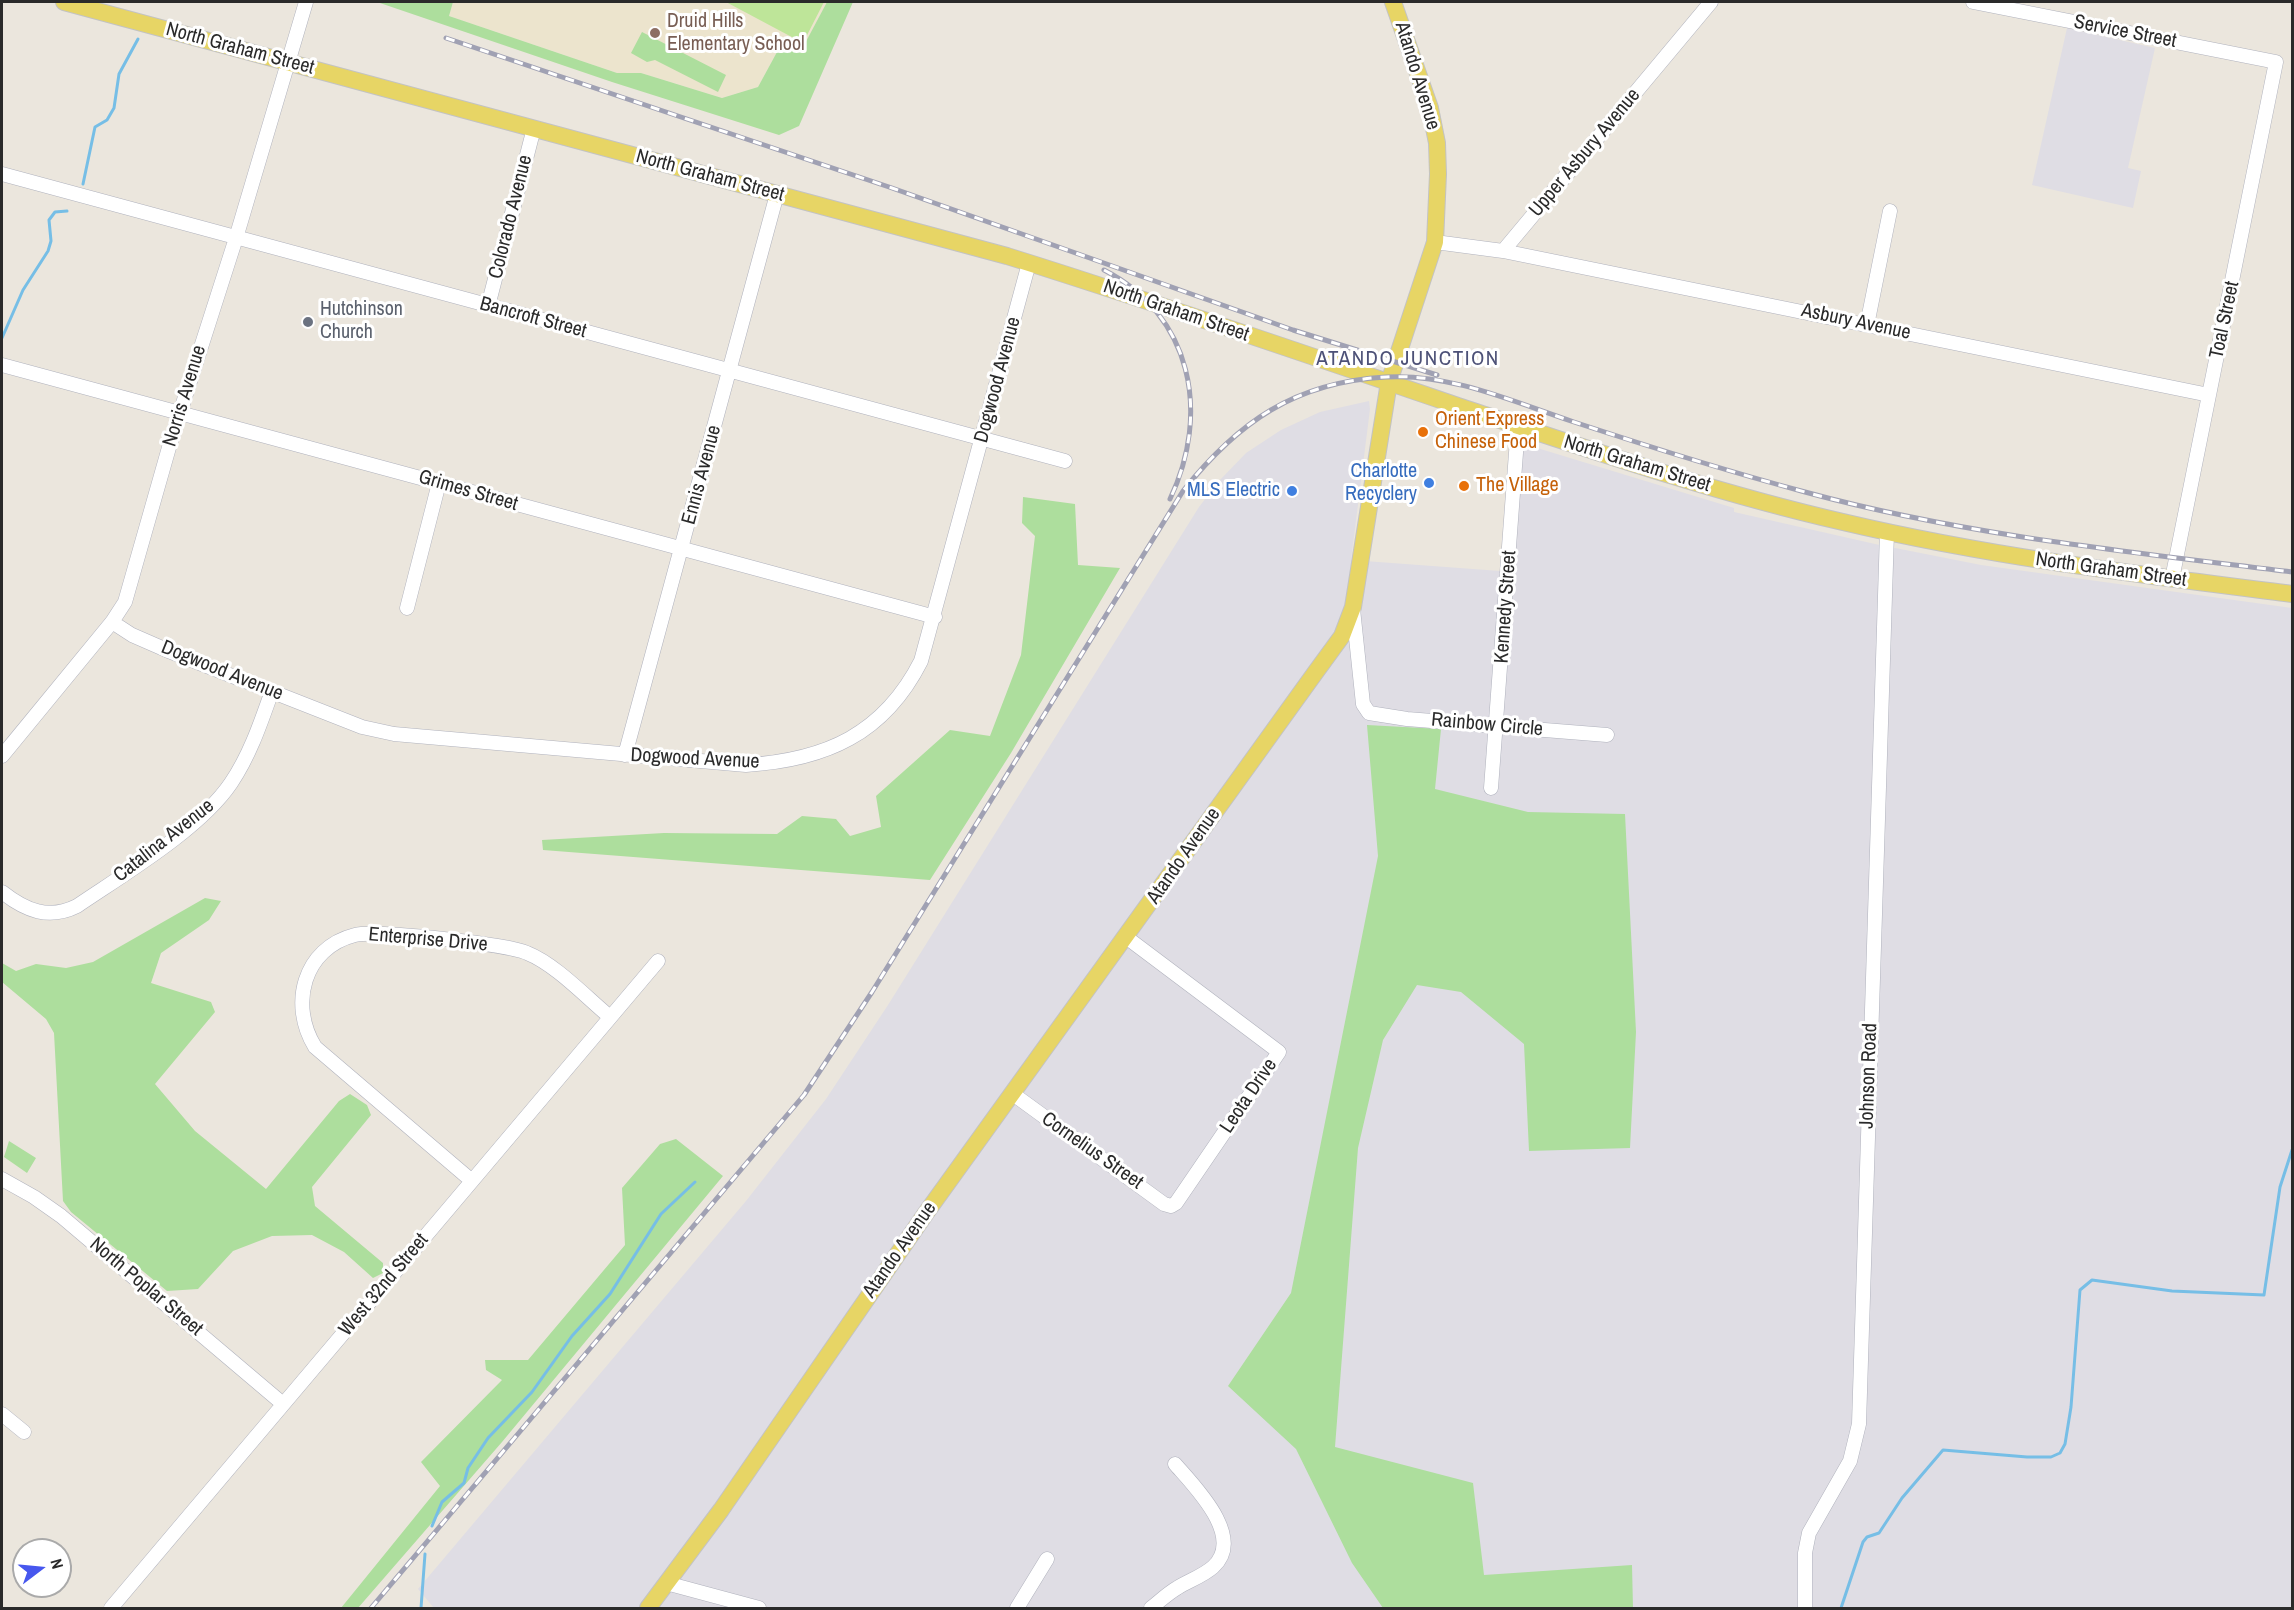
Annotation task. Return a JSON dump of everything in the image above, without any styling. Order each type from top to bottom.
[{"type":"main road","name":"North Graham Street","points":[[64,2],[1029,263],[1146,299],[1518,426],[1706,485],[1887,532],[2037,560],[2292,594]]},
{"type":"main road","name":"Atando Avenue","points":[[648,1608],[1342,636],[1353,607],[1389,382],[1435,242],[1437,143],[1430,108],[1393,2]]},
{"type":"street","name":"Norris Avenue","points":[[2,756],[112,622],[128,595],[179,413],[236,238],[306,2]]},
{"type":"street","name":"Upper Asbury Avenue","points":[[1503,251],[1711,2]]},
{"type":"street","name":"Service Street","points":[[1973,2],[2015,6],[2276,62]]},
{"type":"street","name":"Toal Street","points":[[2172,579],[2276,62]]},
{"type":"street","name":"Colorado Avenue","points":[[488,306],[534,128]]},
{"type":"street","name":"Bancroft Street","points":[[2,174],[1065,461]]},
{"type":"street","name":"Ennis Avenue","points":[[625,755],[777,194]]},
{"type":"street","points":[[1867,325],[1890,211]]},
{"type":"street","points":[[1435,242],[1503,251]]},
{"type":"street","name":"Asbury Avenue","points":[[1503,251],[2209,395]]},
{"type":"street","name":"Dogwood Avenue","points":[[112,622],[132,635],[167,650],[362,727],[394,735],[746,765],[802,758],[833,747],[862,732],[899,698],[921,661],[935,617],[1029,263]]},
{"type":"street","name":"Grimes Street","points":[[2,365],[935,617]]},
{"type":"street","name":"Kennedy Street","points":[[1491,788],[1518,426]]},
{"type":"street","points":[[407,608],[439,483]]},
{"type":"street","name":"Johnson Road","points":[[1805,1608],[1805,1553],[1809,1533],[1850,1461],[1859,1413],[1887,532]]},
{"type":"street","name":"Rainbow Circle","points":[[1353,607],[1363,704],[1369,713],[1407,719],[1607,735]]},
{"type":"street","name":"Catalina Avenue","points":[[2,892],[32,911],[63,912],[77,906],[162,846],[197,819],[230,785],[241,766],[273,691]]},
{"type":"street","name":"Enterprise Drive","points":[[472,1181],[315,1047],[304,1025],[301,996],[306,977],[320,955],[345,938],[370,933],[510,948],[539,960],[610,1017]]},
{"type":"street","name":"Leota Drive","points":[[1126,937],[1279,1052],[1181,1196],[1171,1206]]},
{"type":"street","name":"West 32nd Street","points":[[111,1608],[658,961]]},
{"type":"street","name":"Cornelius Street","points":[[1013,1094],[1164,1204],[1171,1206]]},
{"type":"street","name":"North Poplar Street","points":[[2,1179],[61,1216],[284,1404]]},
{"type":"street","points":[[2,1414],[24,1432]]},
{"type":"street","points":[[1151,1608],[1175,1589],[1214,1566],[1221,1548],[1222,1534],[1217,1518],[1202,1494],[1175,1464]]},
{"type":"street","points":[[1017,1608],[1047,1559]]},
{"type":"street","points":[[666,1583],[759,1608]]},
{"type":"shaded area","name":"Druid Hills Elementary School","points":[[453,2],[827,2],[802,50],[777,52],[758,87],[722,98],[641,73],[617,73],[449,16]]},
{"type":"shaded area","points":[[2067,28],[2155,48],[2128,168],[2141,171],[2133,208],[2032,185]]},
{"type":"shaded area","points":[[1369,401],[1370,409],[1351,560],[1500,571],[1511,440],[1734,508],[1734,512],[1875,544],[1981,565],[2292,608],[2292,1608],[434,1608],[418,1589],[746,1201],[826,1099],[888,1005],[1199,507],[1219,481],[1246,453],[1281,430],[1320,412]]},
{"type":"green space","points":[[377,2],[453,2],[449,16],[617,73],[641,73],[722,98],[758,87],[777,52],[802,49],[827,2],[853,2],[799,126],[779,135],[612,82]]},
{"type":"green space","points":[[726,2],[824,2],[803,43]]},
{"type":"green space","points":[[642,32],[726,75],[718,92],[655,60],[647,62],[631,53]]},
{"type":"green space","points":[[1023,497],[1075,504],[1078,565],[1120,568],[1011,753],[930,880],[543,850],[542,840],[664,833],[777,834],[802,816],[836,819],[850,836],[881,827],[876,796],[950,730],[990,736],[1021,655],[1035,536],[1022,523]]},
{"type":"green space","points":[[1367,725],[1441,729],[1435,789],[1528,812],[1625,814],[1636,1032],[1630,1148],[1529,1151],[1524,1044],[1461,992],[1417,985],[1383,1040],[1358,1148],[1335,1447],[1473,1483],[1484,1575],[1632,1565],[1633,1608],[1383,1608],[1352,1563],[1296,1449],[1228,1386],[1291,1293],[1378,856]]},
{"type":"green space","points":[[205,898],[221,901],[209,920],[161,953],[151,983],[211,1002],[215,1012],[155,1084],[195,1131],[266,1189],[339,1101],[350,1094],[367,1105],[371,1115],[312,1187],[315,1206],[383,1263],[383,1273],[373,1278],[344,1252],[312,1235],[272,1236],[233,1251],[198,1289],[167,1291],[71,1212],[63,1201],[54,1033],[46,1019],[2,982],[2,963],[16,971],[36,964],[66,968],[93,962]]},
{"type":"green space","points":[[676,1139],[723,1176],[502,1442],[358,1608],[341,1608],[440,1486],[421,1462],[502,1380],[486,1370],[485,1360],[528,1360],[625,1245],[622,1188],[660,1144]]},
{"type":"green space","points":[[9,1141],[36,1158],[27,1173],[4,1157]]},
{"type":"waterway","points":[[83,184],[95,127],[107,120],[114,108],[119,74],[138,39]]},
{"type":"waterway","points":[[2,338],[23,290],[48,251],[51,241],[49,220],[55,212],[67,211]]},
{"type":"waterway","points":[[1841,1608],[1863,1542],[1867,1537],[1879,1533],[1902,1498],[1943,1450],[2027,1457],[2051,1457],[2060,1453],[2065,1444],[2071,1407],[2080,1290],[2092,1280],[2172,1291],[2264,1295],[2280,1187],[2292,1150]]},
{"type":"waterway","points":[[432,1526],[442,1502],[464,1483],[468,1468],[488,1438],[532,1392],[572,1336],[610,1294],[661,1214],[695,1182]]},
{"type":"waterway","points":[[421,1608],[425,1554]]},
{"type":"railway","points":[[446,38],[892,188],[1293,330],[1437,375]]},
{"type":"railway","points":[[1104,270],[1134,289],[1157,313],[1174,340],[1185,369],[1190,401],[1189,433],[1183,466],[1170,499]]},
{"type":"railway","points":[[371,1608],[804,1095],[872,992],[1183,491],[1225,445],[1271,410],[1296,397],[1324,387],[1353,381],[1386,377],[1434,380],[1458,384],[1505,398],[1718,467],[1865,507],[2047,541],[2292,572]]},
{"type":"place","name":"Druid Hills Elementary School","points":[[655,33]]},
{"type":"place","name":"Hutchinson Church","points":[[308,322]]},
{"type":"place","name":"Orient Express Chinese Food","points":[[1423,432]]},
{"type":"place","name":"Charlotte Recyclery","points":[[1429,483]]},
{"type":"place","name":"The Village","points":[[1464,486]]},
{"type":"place","name":"MLS Electric","points":[[1292,491]]},
{"type":"district","name":"ATANDO JUNCTION","points":[[1408,359]]}]
